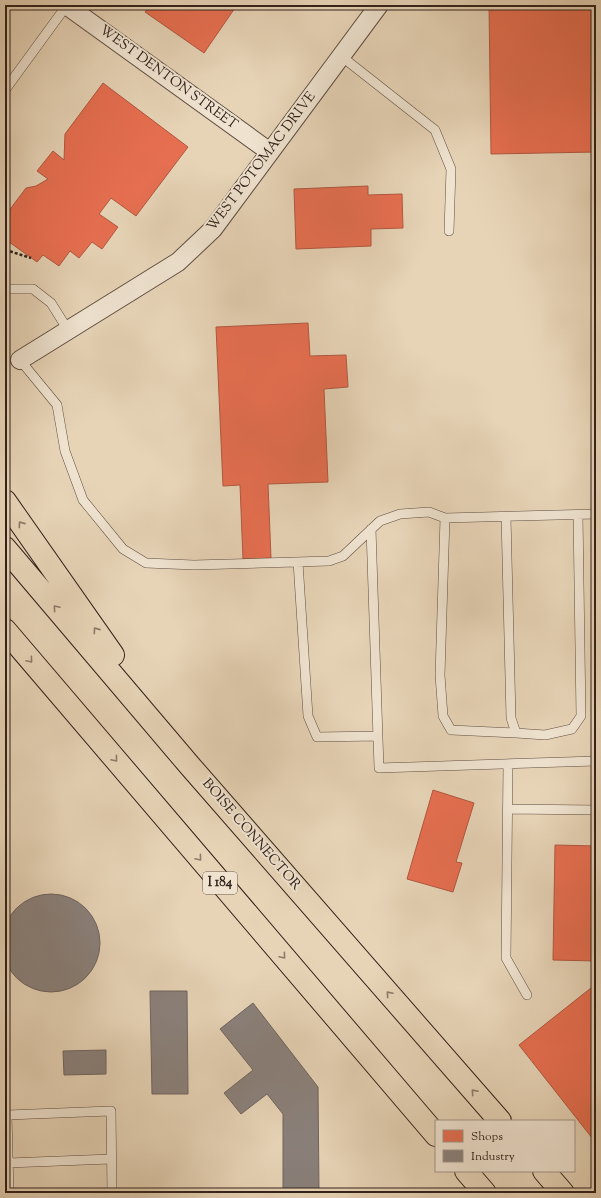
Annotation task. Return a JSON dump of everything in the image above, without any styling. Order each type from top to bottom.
[{"type":"highway","points":[[5,501],[190,766]]},
{"type":"highway","name":"BOISE CONNECTOR","points":[[5,548],[190,766],[499,1120]]},
{"type":"highway","name":"I 184","points":[[5,630],[435,1134]]},
{"type":"highway","points":[[467,1172],[485,1193]]},
{"type":"highway","points":[[545,1172],[563,1193]]},
{"type":"street","name":"WEST DENTON STREET","points":[[66,5],[270,152]]},
{"type":"street","name":"WEST POTOMAC DRIVE","points":[[20,360],[178,262],[213,229],[379,5]]},
{"type":"lane","points":[[5,90],[66,5]]},
{"type":"lane","points":[[341,56],[435,130],[451,170],[449,231]]},
{"type":"lane","points":[[5,289],[33,289],[51,303],[68,330]]},
{"type":"lane","points":[[20,360],[57,405],[65,451],[84,500],[123,549],[146,563],[194,565],[329,561],[343,556],[380,521],[400,514],[429,512],[445,518],[596,514]]},
{"type":"lane","points":[[445,518],[440,675],[443,716],[451,730],[545,735],[572,729],[581,716],[578,514]]},
{"type":"lane","points":[[506,516],[511,718],[516,733]]},
{"type":"lane","points":[[371,530],[379,768],[596,761]]},
{"type":"lane","points":[[298,562],[308,716],[317,737],[378,736]]},
{"type":"lane","points":[[508,764],[506,958],[527,995]]},
{"type":"lane","points":[[507,809],[596,810]]},
{"type":"lane","points":[[9,1193],[6,1116],[111,1111],[112,1193]]},
{"type":"lane","points":[[8,1162],[111,1159]]},
{"type":"path","points":[[5,251],[31,258]]},
{"type":"building: Shops","points":[[151,5],[237,5],[204,53],[145,12]]},
{"type":"building: Shops","points":[[489,5],[593,5],[596,152],[491,154]]},
{"type":"building: Shops","points":[[103,83],[188,147],[136,216],[111,198],[99,214],[118,227],[102,249],[92,242],[79,258],[70,251],[59,266],[43,255],[37,262],[5,239],[5,216],[26,188],[36,186],[48,179],[37,171],[53,151],[64,160],[65,134]]},
{"type":"building: Shops","points":[[368,186],[368,195],[402,194],[403,228],[371,229],[371,246],[296,249],[294,189]]},
{"type":"building: Shops","points":[[308,323],[310,356],[346,355],[348,387],[324,389],[328,482],[268,484],[271,558],[243,559],[240,485],[223,486],[216,327]]},
{"type":"building: Shops","points":[[433,790],[474,803],[456,862],[462,863],[453,892],[407,879]]},
{"type":"building: Shops","points":[[555,845],[596,846],[596,961],[553,960]]},
{"type":"building: Shops","points":[[596,984],[596,1050],[591,1054],[596,1060],[596,1143],[519,1045]]},
{"type":"building: Industry","points":[[51,894],[70,898],[85,909],[96,924],[100,943],[96,962],[85,977],[70,988],[51,992],[32,988],[17,977],[6,962],[2,943],[6,924],[17,909],[32,898]]},
{"type":"building: Industry","points":[[150,991],[187,991],[188,1094],[152,1094]]},
{"type":"building: Industry","points":[[253,1003],[318,1087],[319,1193],[283,1193],[283,1114],[267,1094],[241,1114],[224,1093],[253,1070],[220,1029]]},
{"type":"building: Industry","points":[[106,1050],[106,1074],[64,1075],[63,1051]]}]
